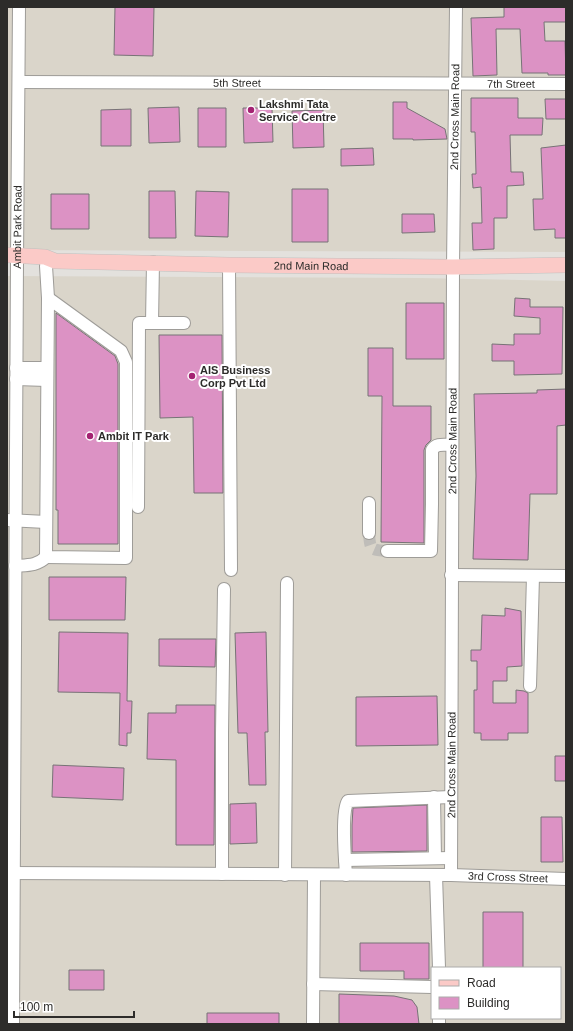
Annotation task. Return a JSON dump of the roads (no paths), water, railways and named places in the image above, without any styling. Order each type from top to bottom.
[{"type":"main road","name":"2nd Main Road","points":[[12,260],[51,263],[153,262],[229,265],[453,267],[566,265]]},
{"type":"street","name":"Ambit Park Road","points":[[13,1024],[11,677],[15,566],[13,518],[15,466],[12,435],[12,260],[13,141],[19,82],[19,7]]},
{"type":"street","name":"2nd Cross Main Road","points":[[451,875],[451,550],[456,7]]},
{"type":"street","name":"5th Street","points":[[19,82],[455,83]]},
{"type":"street","name":"7th Street","points":[[455,83],[566,84]]},
{"type":"street","points":[[152,323],[153,262]]},
{"type":"street","points":[[15,566],[33,565],[41,562],[46,557],[48,298],[51,263]]},
{"type":"street","points":[[229,265],[231,570]]},
{"type":"street","points":[[46,557],[126,558],[126,362],[121,352],[48,298]]},
{"type":"street","points":[[7,309],[9,310],[13,368],[9,415],[7,417]]},
{"type":"street","points":[[138,507],[139,323],[184,324]]},
{"type":"street","points":[[13,368],[47,374]]},
{"type":"street","points":[[431,551],[432,450],[434,446],[437,445],[452,445]]},
{"type":"street","points":[[7,484],[10,484],[13,480],[15,466]]},
{"type":"street","points":[[369,503],[369,534]]},
{"type":"street","points":[[13,518],[46,518]]},
{"type":"street","points":[[387,551],[451,550]]},
{"type":"street","points":[[451,575],[566,576]]},
{"type":"street","points":[[530,686],[533,576]]},
{"type":"street","points":[[285,875],[287,583]]},
{"type":"street","points":[[222,874],[224,589]]},
{"type":"street","points":[[434,797],[434,858]]},
{"type":"street","points":[[346,875],[345,821],[346,804],[348,801],[451,797]]},
{"type":"street","points":[[345,860],[451,858]]},
{"type":"street","name":"3rd Cross Street","points":[[11,873],[451,875],[566,879]]},
{"type":"street","points":[[313,1024],[314,875]]},
{"type":"street","points":[[436,875],[439,967]]},
{"type":"street","points":[[313,984],[431,987]]},
{"type":"tunnel","points":[[369,533],[372,548],[387,551]]},
{"type":"place","name":"Lakshmi Tata Service Centre","points":[[251,110]]},
{"type":"place","name":"AIS Business Corp Pvt Ltd","points":[[192,376]]},
{"type":"place","name":"Ambit IT Park","points":[[90,436]]}]
